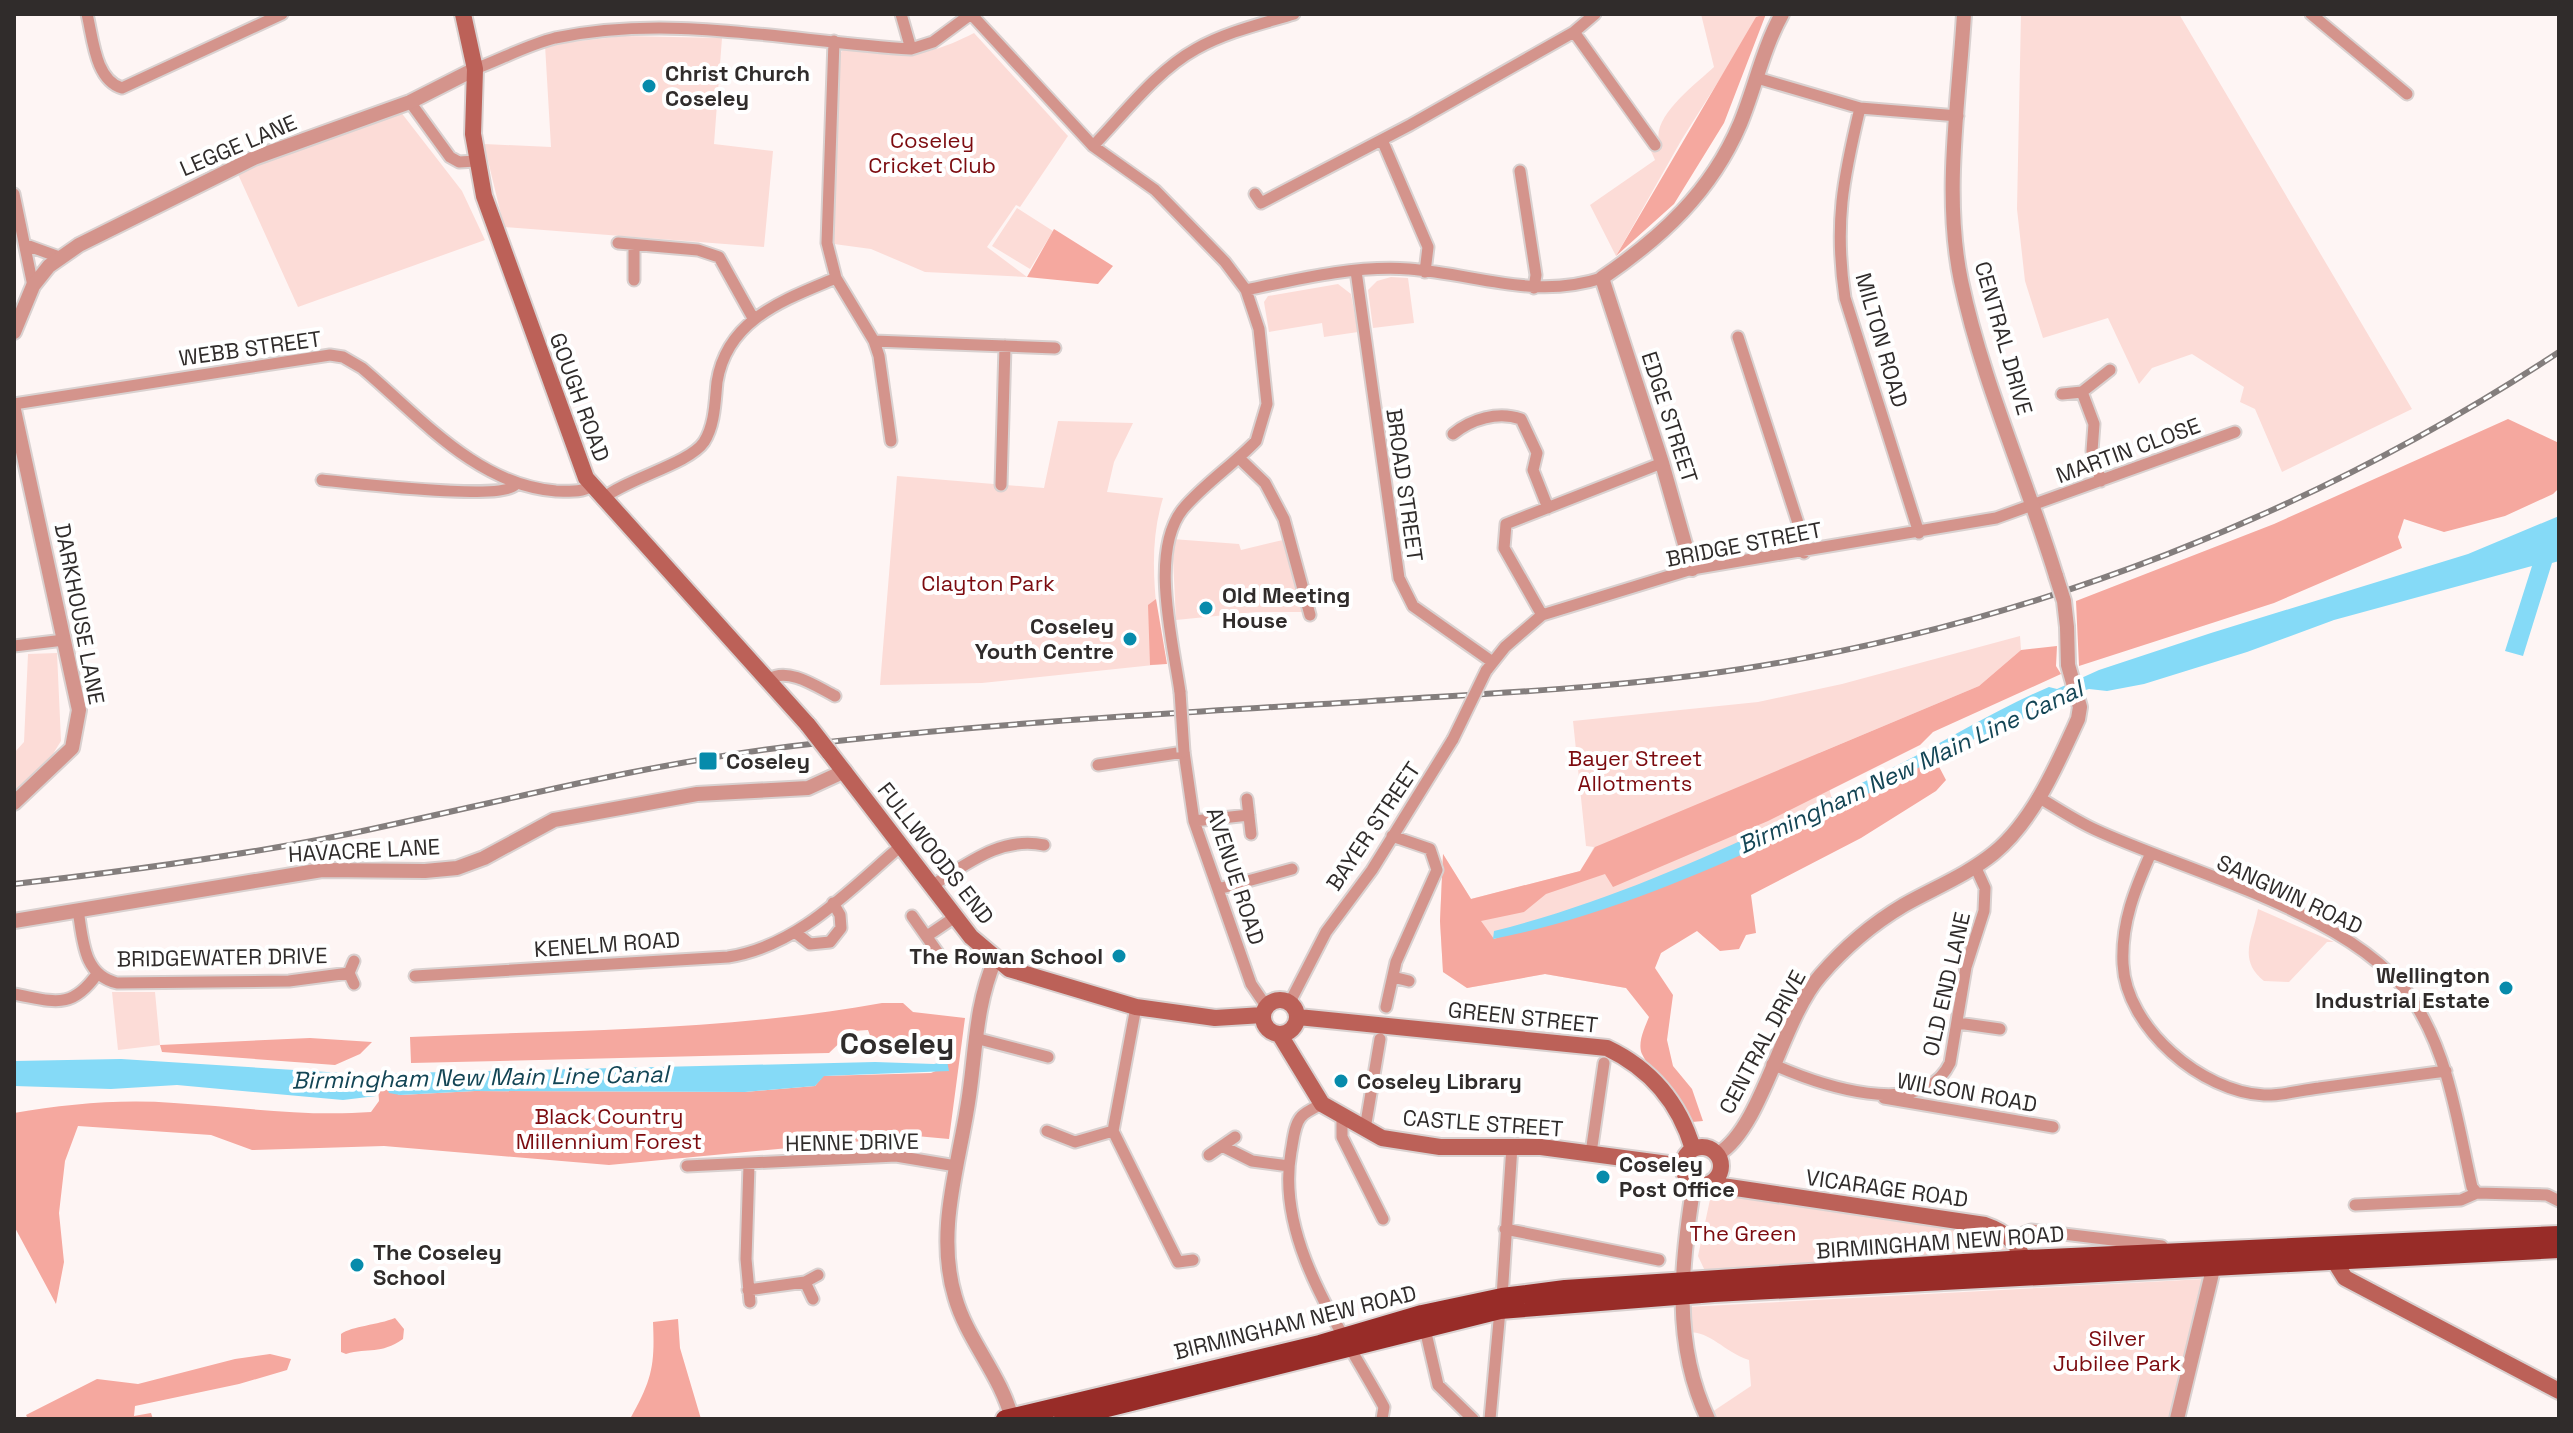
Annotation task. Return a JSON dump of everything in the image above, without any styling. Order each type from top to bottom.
[{"type":"highway","name":"BIRMINGHAM NEW ROAD","points":[[2025,1268],[2214,1265],[2559,1235]]},
{"type":"highway","name":"BIRMINGHAM NEW ROAD","points":[[1063,1419],[1501,1304],[1681,1288],[2025,1268],[2194,1251],[2328,1253],[2559,1249]]},
{"type":"highway","name":"BIRMINGHAM NEW ROAD","points":[[1009,1419],[1121,1389],[1320,1344],[1425,1329],[1501,1304]]},
{"type":"main road","name":"GOUGH ROAD","points":[[463,14],[475,69],[476,161],[491,218],[579,462],[597,492],[769,679],[845,771]]},
{"type":"main road","name":"FULLWOODS END","points":[[845,771],[955,917],[995,960]]},
{"type":"main road","points":[[995,960],[1009,969],[1045,982],[1136,1007],[1215,1018],[1264,1011],[1278,1000],[1294,1010],[1292,1031],[1280,1035],[1265,1026],[1264,1011]]},
{"type":"main road","name":"GREEN STREET","points":[[1294,1010],[1607,1048],[1629,1058],[1667,1093],[1678,1110],[1693,1149]]},
{"type":"main road","name":"CASTLE STREET","points":[[1280,1035],[1322,1104],[1382,1138],[1416,1145],[1512,1146],[1591,1153],[1683,1166]]},
{"type":"main road","points":[[1719,1159],[1720,1174],[1702,1184],[1685,1176],[1683,1166],[1693,1149],[1705,1147],[1719,1159],[1739,1183],[1755,1192]]},
{"type":"main road","name":"VICARAGE ROAD","points":[[1702,1184],[1985,1225],[2010,1238]]},
{"type":"main road","points":[[2010,1238],[2025,1268]]},
{"type":"main road","points":[[2328,1253],[2345,1278],[2559,1391]]},
{"type":"street","points":[[87,14],[104,74],[122,88],[279,20]]},
{"type":"street","points":[[901,14],[911,49]]},
{"type":"street","points":[[475,69],[532,45],[622,28],[735,30],[911,49],[933,42],[971,14]]},
{"type":"street","name":"AVENUE ROAD","points":[[971,14],[1093,146],[1155,190],[1225,262],[1246,290],[1259,329],[1267,404],[1256,441],[1182,510],[1170,535],[1165,569],[1194,821],[1251,984],[1264,1011]]},
{"type":"street","points":[[1093,146],[1175,64],[1195,50],[1223,36],[1294,14]]},
{"type":"street","points":[[1255,194],[1261,203],[1382,140],[1574,32],[1595,14]]},
{"type":"street","points":[[1246,290],[1356,271],[1425,272],[1534,288],[1567,288],[1602,278],[1642,251],[1689,208],[1738,127],[1782,14]]},
{"type":"street","name":"CENTRAL DRIVE","points":[[1719,1159],[1744,1126],[1816,980],[1837,957],[1878,922],[1975,866],[2014,834],[2038,797],[2078,719],[2080,707],[2068,665],[2064,601],[1986,371],[1961,279],[1954,218],[1964,14]]},
{"type":"street","points":[[2311,14],[2407,94]]},
{"type":"street","points":[[1574,32],[1648,124],[1655,145]]},
{"type":"street","points":[[834,41],[827,243],[836,278],[874,341],[891,441]]},
{"type":"street","name":"LEGGE LANE","points":[[14,332],[33,286],[59,257],[254,158],[410,102],[475,69]]},
{"type":"street","points":[[1757,78],[1860,108],[1958,116]]},
{"type":"street","points":[[410,102],[450,157],[459,162],[476,161]]},
{"type":"street","name":"MILTON ROAD","points":[[1860,108],[1842,185],[1839,261],[1845,298],[1919,533]]},
{"type":"street","points":[[1382,140],[1428,247],[1425,272]]},
{"type":"street","points":[[1520,171],[1536,275],[1534,288]]},
{"type":"street","points":[[14,194],[33,286]]},
{"type":"street","points":[[618,243],[698,250],[719,257],[753,318]]},
{"type":"street","points":[[26,245],[59,257]]},
{"type":"street","points":[[634,245],[634,280]]},
{"type":"street","name":"BROAD STREET","points":[[1356,271],[1399,578],[1413,606],[1489,666]]},
{"type":"street","points":[[597,492],[687,456],[703,443],[710,426],[727,349],[753,318],[780,301],[836,278]]},
{"type":"street","name":"EDGE STREET","points":[[1602,278],[1662,463],[1692,569]]},
{"type":"street","points":[[1738,337],[1798,523],[1804,553]]},
{"type":"street","points":[[874,341],[1055,348]]},
{"type":"street","points":[[1001,485],[1005,346]]},
{"type":"street","name":"WEBB STREET","points":[[14,404],[330,355],[343,357],[362,368],[464,455],[515,485],[597,492]]},
{"type":"street","points":[[2062,394],[2082,392],[2110,370]]},
{"type":"street","points":[[2082,392],[2094,424],[2092,451],[2101,481]]},
{"type":"street","name":"DARKHOUSE LANE","points":[[14,410],[79,710],[76,737],[65,757],[14,803]]},
{"type":"street","points":[[1453,434],[1465,424],[1505,414],[1521,419],[1537,453],[1533,470],[1548,508]]},
{"type":"street","points":[[877,428],[891,427]]},
{"type":"street","name":"MARTIN CLOSE","points":[[2034,506],[2235,432]]},
{"type":"street","points":[[1239,458],[1265,483],[1284,519],[1310,615]]},
{"type":"street","points":[[1542,615],[1504,548],[1506,524],[1662,463]]},
{"type":"street","points":[[322,480],[473,492],[506,492],[515,485]]},
{"type":"street","name":"BRIDGE STREET","points":[[1489,666],[1542,615],[1692,569],[1919,533],[1996,518],[2034,506]]},
{"type":"street","points":[[14,646],[64,640]]},
{"type":"street","name":"BAYER STREET","points":[[1294,1010],[1326,932],[1453,739],[1489,666]]},
{"type":"street","points":[[769,679],[776,675],[792,677],[835,696]]},
{"type":"street","points":[[1098,765],[1184,752]]},
{"type":"street","name":"HAVACRE LANE","points":[[14,921],[311,871],[457,868],[484,858],[554,820],[697,794],[808,788],[845,771]]},
{"type":"street","name":"SANGWIN ROAD","points":[[2038,797],[2093,829],[2275,904],[2374,957],[2402,983],[2418,1008],[2446,1071],[2472,1187],[2477,1193]]},
{"type":"street","points":[[1247,799],[1251,834]]},
{"type":"street","points":[[1194,821],[1249,815]]},
{"type":"street","points":[[1386,1007],[1396,962],[1437,870],[1430,849],[1392,836]]},
{"type":"street","name":"KENELM ROAD","points":[[415,976],[728,957],[761,951],[796,933],[902,845]]},
{"type":"street","points":[[933,885],[989,850],[1009,845],[1044,845]]},
{"type":"street","points":[[2151,853],[2132,896],[2124,926],[2123,966],[2130,996],[2155,1035],[2181,1063],[2220,1084],[2264,1095],[2446,1071]]},
{"type":"street","name":"OLD END LANE","points":[[1772,1064],[1798,1076],[1873,1096],[1921,1089],[1944,1077],[1958,1023],[1966,967],[1986,900],[1985,888],[1975,866]]},
{"type":"street","points":[[1218,889],[1292,869]]},
{"type":"street","points":[[796,933],[810,944],[830,942],[841,928],[840,915],[833,903]]},
{"type":"street","name":"BRIDGEWATER DRIVE","points":[[78,910],[87,959],[97,974],[109,981],[127,984],[352,979],[354,961]]},
{"type":"street","points":[[912,916],[943,960]]},
{"type":"street","points":[[927,936],[955,917]]},
{"type":"street","points":[[995,960],[986,982],[975,1038],[968,1107],[947,1224],[951,1282],[959,1310],[996,1378],[1009,1419]]},
{"type":"street","name":"BRIDGEWATER DRIVE","points":[[14,994],[69,1000],[86,989],[97,974]]},
{"type":"street","points":[[1393,977],[1409,981]]},
{"type":"street","points":[[1136,1007],[1113,1131],[1178,1262],[1193,1260]]},
{"type":"street","points":[[1958,1023],[2000,1029]]},
{"type":"street","points":[[975,1038],[1048,1057]]},
{"type":"street","points":[[1365,1129],[1380,1039]]},
{"type":"street","points":[[1591,1153],[1604,1063]]},
{"type":"street","name":"WILSON ROAD","points":[[1873,1096],[2053,1127]]},
{"type":"street","points":[[1322,1104],[1301,1117],[1289,1166],[1296,1240],[1304,1262],[1384,1407],[1382,1419]]},
{"type":"street","points":[[1342,1118],[1342,1137],[1383,1219]]},
{"type":"street","points":[[1052,1130],[1075,1142],[1113,1131]]},
{"type":"street","points":[[1209,1155],[1235,1137]]},
{"type":"street","points":[[1222,1146],[1252,1161],[1289,1166]]},
{"type":"street","points":[[1490,1419],[1512,1146]]},
{"type":"street","name":"HENNE DRIVE","points":[[687,1166],[896,1156],[956,1166]]},
{"type":"street","points":[[749,1165],[749,1296],[805,1282],[818,1275]]},
{"type":"street","points":[[1702,1184],[1681,1288],[1695,1393],[1708,1419]]},
{"type":"street","points":[[2355,1205],[2461,1200],[2477,1193],[2493,1196],[2547,1195],[2559,1201]]},
{"type":"street","points":[[1505,1229],[1659,1260]]},
{"type":"street","points":[[2010,1238],[2031,1230],[2194,1251]]},
{"type":"street","points":[[2177,1419],[2214,1265]]},
{"type":"street","points":[[805,1282],[813,1299]]},
{"type":"street","points":[[1425,1329],[1438,1385],[1473,1419]]},
{"type":"green space","points":[[1701,14],[1761,14],[1682,139],[1616,256],[1590,205],[1655,160],[1651,151],[1660,145],[1658,135],[1661,124],[1676,102],[1714,67]]},
{"type":"green space","points":[[1766,14],[1724,123],[1674,204],[1616,256],[1756,17]]},
{"type":"green space","points":[[2021,14],[2179,14],[2412,409],[2282,472],[2255,409],[2240,402],[2244,387],[2192,354],[2152,368],[2139,384],[2108,318],[2043,338],[2025,281],[2017,209]]},
{"type":"green space","name":"Coseley Cricket Club","points":[[974,33],[1068,136],[1020,207],[1016,205],[987,247],[1027,277],[925,272],[871,249],[834,244],[831,153],[837,56],[844,49],[897,54],[924,52]]},
{"type":"green space","points":[[624,36],[722,38],[714,144],[773,151],[764,247],[504,227],[484,144],[551,147],[545,45]]},
{"type":"green space","points":[[400,111],[462,191],[485,240],[298,307],[237,172]]},
{"type":"green space","points":[[1017,208],[1053,231],[1030,269],[992,246]]},
{"type":"green space","points":[[1054,229],[1113,266],[1098,284],[1027,277]]},
{"type":"green space","points":[[1391,277],[1408,278],[1414,323],[1373,328],[1368,290],[1377,281]]},
{"type":"green space","points":[[1338,284],[1351,294],[1358,332],[1324,337],[1322,323],[1269,332],[1264,302],[1268,296]]},
{"type":"green space","points":[[2508,419],[2559,443],[2559,488],[2553,494],[2505,516],[2444,532],[2404,519],[2398,537],[2402,548],[2274,603],[2079,666],[2076,601],[2274,524]]},
{"type":"green space","name":"Clayton Park","points":[[1058,421],[1133,423],[1114,462],[1107,492],[1163,498],[1154,560],[1163,664],[982,683],[880,685],[897,476],[1044,488]]},
{"type":"green space","points":[[1172,539],[1239,544],[1241,550],[1287,539],[1302,612],[1256,612],[1176,620]]},
{"type":"green space","points":[[1156,599],[1167,664],[1150,665],[1148,605]]},
{"type":"green space","name":"Bayer Street Allotments","points":[[2020,636],[2021,650],[1979,686],[1819,753],[1845,845],[1632,928],[1626,988],[1545,974],[1467,988],[1443,972],[1440,921],[1443,854],[1471,899],[1581,871],[1594,847],[1586,846],[1573,721],[1758,702],[1842,684]]},
{"type":"green space","points":[[2057,646],[2056,666],[2061,674],[1933,732],[1920,745],[1768,821],[1613,887],[1605,874],[1546,894],[1524,912],[1481,921],[1494,939],[1789,831],[1935,759],[1946,780],[1936,791],[1861,838],[1751,895],[1756,933],[1746,935],[1739,949],[1720,951],[1697,931],[1661,953],[1655,968],[1673,995],[1667,1040],[1673,1066],[1692,1089],[1703,1121],[1692,1122],[1646,1062],[1640,1045],[1649,1017],[1626,988],[1545,974],[1467,988],[1443,972],[1440,921],[1443,854],[1471,899],[1580,871],[1595,847],[1979,686],[2021,650]]},
{"type":"green space","points":[[57,653],[61,741],[48,762],[14,793],[14,753],[24,742],[28,654]]},
{"type":"green space","points":[[2258,909],[2334,942],[2327,942],[2289,982],[2264,981],[2251,965],[2249,956]]},
{"type":"green space","points":[[112,992],[155,992],[160,1045],[118,1050]]},
{"type":"green space","name":"Black Country Millennium Forest","points":[[903,1003],[913,1012],[965,1018],[949,1139],[916,1136],[609,1165],[384,1146],[252,1150],[211,1135],[78,1126],[65,1161],[59,1213],[64,1262],[56,1304],[14,1226],[14,1113],[114,1102],[297,1112],[371,1112],[379,1101],[378,1086],[400,1095],[475,1091],[745,1092],[815,1086],[823,1076],[931,1073],[947,1066],[945,1052],[877,1055],[868,1030],[852,1031],[829,1053],[411,1063],[410,1037],[706,1024]]},
{"type":"green space","points":[[310,1038],[372,1042],[360,1054],[335,1065],[162,1052],[160,1045]]},
{"type":"green space","name":"The Green","points":[[1712,1190],[1992,1234],[2009,1252],[1706,1273],[1698,1256]]},
{"type":"green space","name":"Silver Jubilee Park","points":[[2204,1279],[2170,1419],[1715,1419],[1712,1412],[1751,1386],[1749,1360],[1711,1338],[1687,1332],[1687,1307]]},
{"type":"green space","points":[[395,1318],[404,1329],[403,1339],[381,1349],[341,1352],[341,1334]]},
{"type":"green space","points":[[678,1319],[680,1348],[701,1419],[630,1419],[650,1372],[653,1322]]},
{"type":"green space","points":[[270,1354],[291,1359],[287,1370],[239,1384],[135,1406],[134,1416],[151,1413],[153,1419],[28,1419],[26,1415],[97,1379],[138,1384],[235,1359]]},
{"type":"water","name":"Birmingham New Main Line Canal","points":[[2559,516],[2559,561],[2552,563],[2523,656],[2505,651],[2532,566],[2334,620],[2247,652],[2144,684],[2107,691],[2089,689],[2062,697],[2037,712],[1971,741],[1732,859],[1612,906],[1493,939],[1494,931],[1597,900],[1746,838],[1892,768],[2049,687],[2057,689],[2099,670],[2211,633],[2468,554]]},
{"type":"water","name":"Birmingham New Main Line Canal","points":[[121,1059],[359,1074],[875,1062],[934,1064],[947,1061],[949,1071],[824,1076],[815,1086],[745,1092],[475,1091],[400,1095],[389,1093],[386,1086],[379,1086],[376,1096],[343,1100],[177,1085],[111,1089],[14,1086],[14,1061]]},
{"type":"railway","points":[[14,884],[269,849],[627,773],[793,746],[1082,719],[1603,685],[1695,676],[1850,649],[1957,623],[2063,592],[2269,512],[2368,464],[2465,410],[2559,352]]},
{"type":"place","name":"Christ Church Coseley","points":[[649,86]]},
{"type":"place","name":"Old Meeting House","points":[[1206,608]]},
{"type":"place","name":"Coseley Youth Centre","points":[[1130,639]]},
{"type":"place","name":"Coseley","points":[[708,761]]},
{"type":"place","name":"The Rowan School","points":[[1119,956]]},
{"type":"place","name":"Wellington Industrial Estate","points":[[2506,988]]},
{"type":"place","name":"Coseley Library","points":[[1341,1081]]},
{"type":"place","name":"Coseley Post Office","points":[[1603,1177]]},
{"type":"place","name":"The Coseley School","points":[[357,1265]]},
{"type":"district","name":"Coseley","points":[[897,1043]]}]
